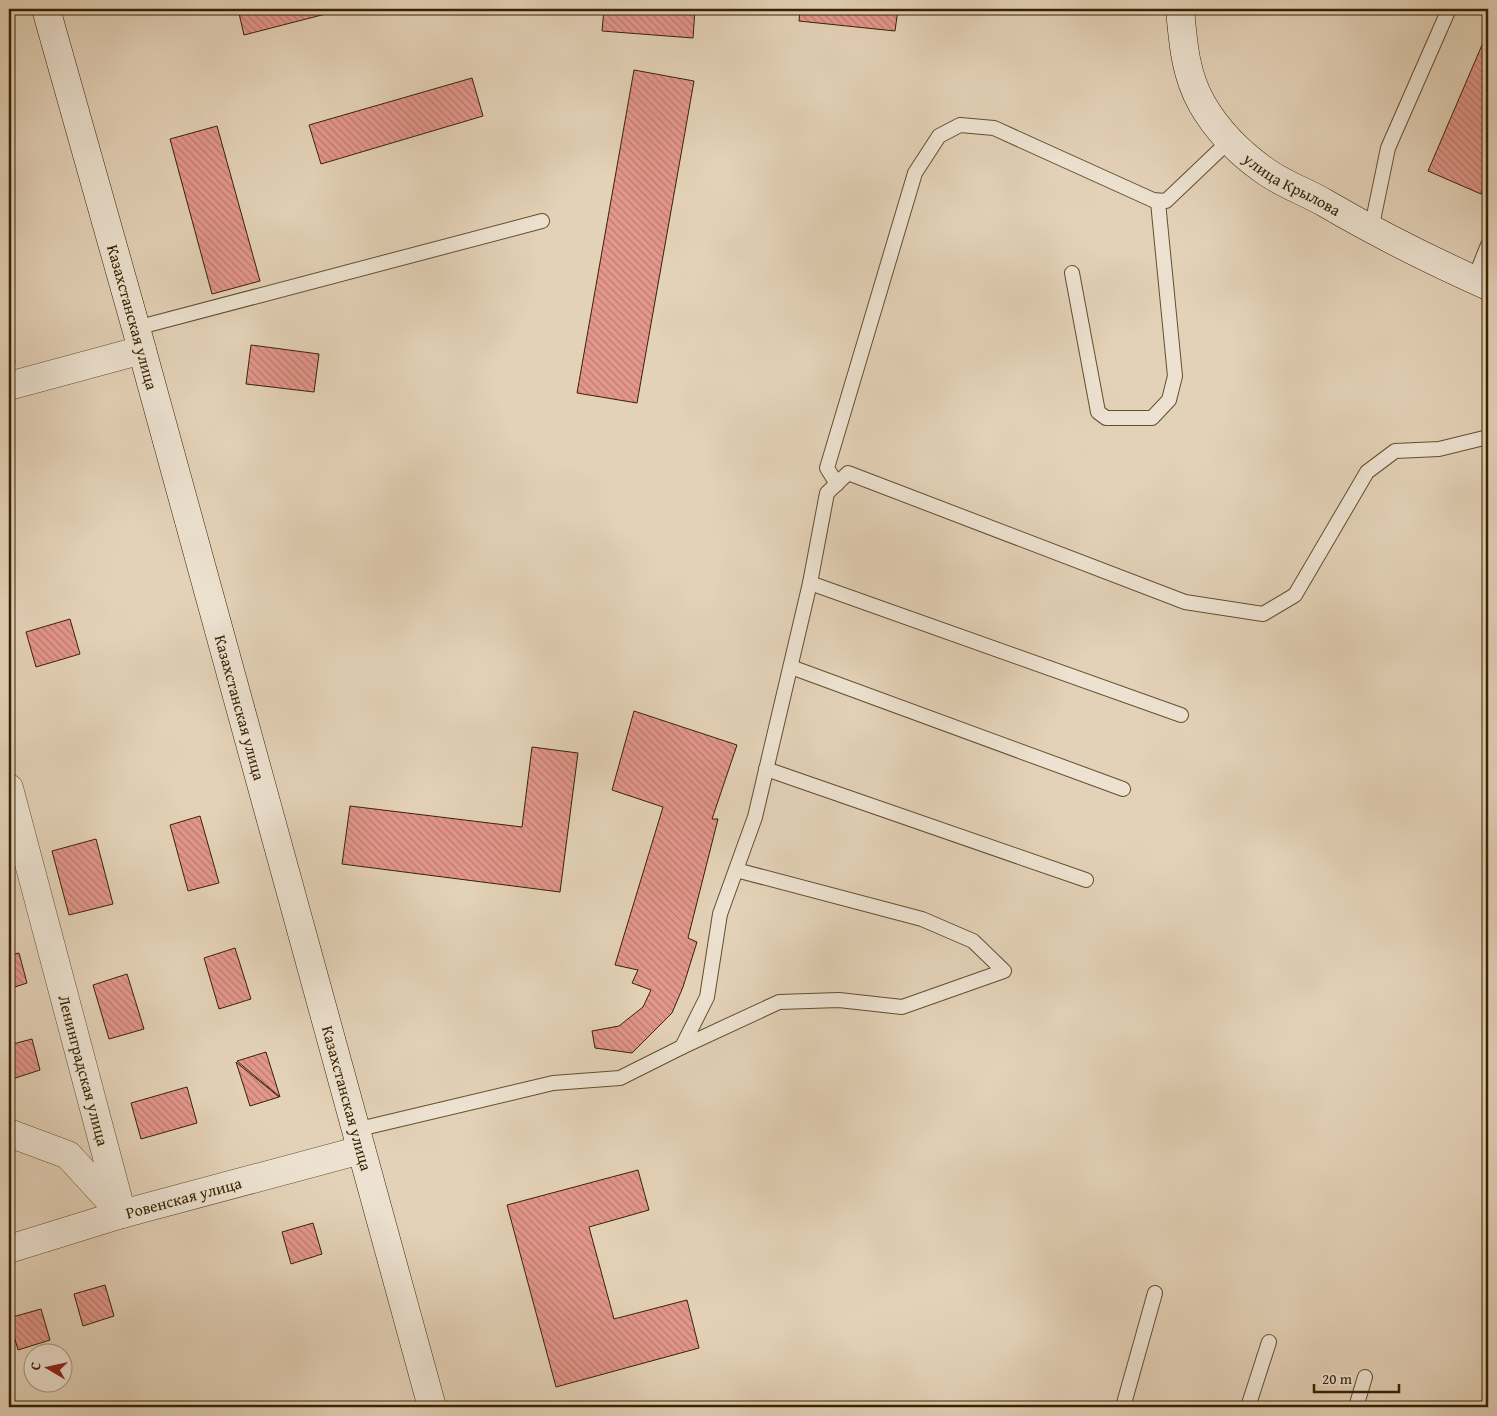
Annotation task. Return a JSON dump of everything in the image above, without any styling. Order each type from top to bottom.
[{"type":"street","name":"Казахстанская улица","points":[[46,9],[139,339],[432,1407]]},
{"type":"street","name":"улица Крылова","points":[[1180,9],[1184,55],[1189,72],[1202,104],[1230,140],[1266,171],[1371,230],[1481,283]]},
{"type":"street","points":[[9,386],[139,339]]},
{"type":"street","name":"Ленинградская улица","points":[[9,788],[122,1214]]},
{"type":"street","points":[[9,1133],[68,1155],[122,1214]]},
{"type":"street","name":"Ровенская улица","points":[[9,1249],[358,1140]]},
{"type":"lane","points":[[1371,230],[1388,148],[1449,9]]},
{"type":"lane","points":[[837,484],[827,468],[915,174],[939,136],[960,124],[994,128],[1158,202],[1166,201],[1230,140]]},
{"type":"lane","points":[[1072,273],[1098,412],[1106,418],[1152,418],[1169,400],[1175,376],[1158,202]]},
{"type":"lane","points":[[139,339],[542,221]]},
{"type":"lane","points":[[1481,283],[1488,245]]},
{"type":"lane","points":[[682,1047],[707,997],[720,914],[755,816],[810,583],[827,493],[848,473],[1185,602],[1263,614],[1295,595],[1367,472],[1395,451],[1439,449],[1488,437]]},
{"type":"lane","points":[[810,583],[1181,715]]},
{"type":"lane","points":[[791,667],[1123,789]]},
{"type":"lane","points":[[766,769],[1086,880]]},
{"type":"lane","points":[[358,1140],[553,1083],[620,1078],[779,1002],[839,1000],[902,1007],[1004,971],[973,941],[922,919],[736,870]]},
{"type":"lane","points":[[1123,1407],[1155,1293]]},
{"type":"lane","points":[[1248,1407],[1270,1342]]},
{"type":"lane","points":[[1356,1407],[1365,1377]]},
{"type":"building","points":[[238,9],[345,9],[244,35]]},
{"type":"building","points":[[604,9],[695,9],[693,38],[602,31]]},
{"type":"building","points":[[800,9],[898,9],[895,31],[799,21]]},
{"type":"building","points":[[1488,31],[1488,176],[1481,194],[1428,171]]},
{"type":"building","points":[[634,70],[694,81],[637,403],[577,393]]},
{"type":"building","points":[[472,78],[483,116],[321,164],[309,125]]},
{"type":"building","points":[[217,126],[260,281],[212,294],[170,139]]},
{"type":"building","points":[[9,336],[15,362],[9,363]]},
{"type":"building","points":[[251,345],[319,354],[314,392],[246,384]]},
{"type":"building","points":[[70,619],[80,654],[36,667],[26,632]]},
{"type":"building","points":[[634,711],[737,745],[712,819],[718,819],[688,938],[697,942],[683,987],[672,1013],[632,1053],[595,1048],[592,1031],[619,1026],[643,1007],[651,990],[632,983],[638,970],[615,965],[663,807],[612,790]]},
{"type":"building","points":[[532,747],[578,753],[560,892],[342,864],[350,806],[522,827]]},
{"type":"building","points":[[200,816],[219,883],[188,891],[170,825]]},
{"type":"building","points":[[96,839],[113,904],[69,915],[52,851]]},
{"type":"building","points":[[235,948],[251,999],[219,1009],[204,958]]},
{"type":"building","points":[[19,953],[27,983],[9,989],[9,955]]},
{"type":"building","points":[[127,974],[144,1029],[109,1039],[93,985]]},
{"type":"building","points":[[32,1039],[40,1070],[9,1080],[9,1045]]},
{"type":"building","points":[[266,1052],[280,1097],[237,1061]]},
{"type":"building","points":[[236,1062],[279,1097],[250,1106]]},
{"type":"building","points":[[187,1087],[197,1123],[141,1139],[131,1103]]},
{"type":"building","points":[[638,1170],[649,1210],[589,1227],[614,1319],[687,1300],[699,1348],[556,1387],[507,1205]]},
{"type":"building","points":[[313,1223],[322,1254],[291,1264],[282,1232]]},
{"type":"building","points":[[105,1285],[114,1316],[83,1326],[74,1294]]},
{"type":"building","points":[[41,1309],[50,1340],[37,1344],[22,1344],[22,1349],[18,1350],[9,1318]]}]
